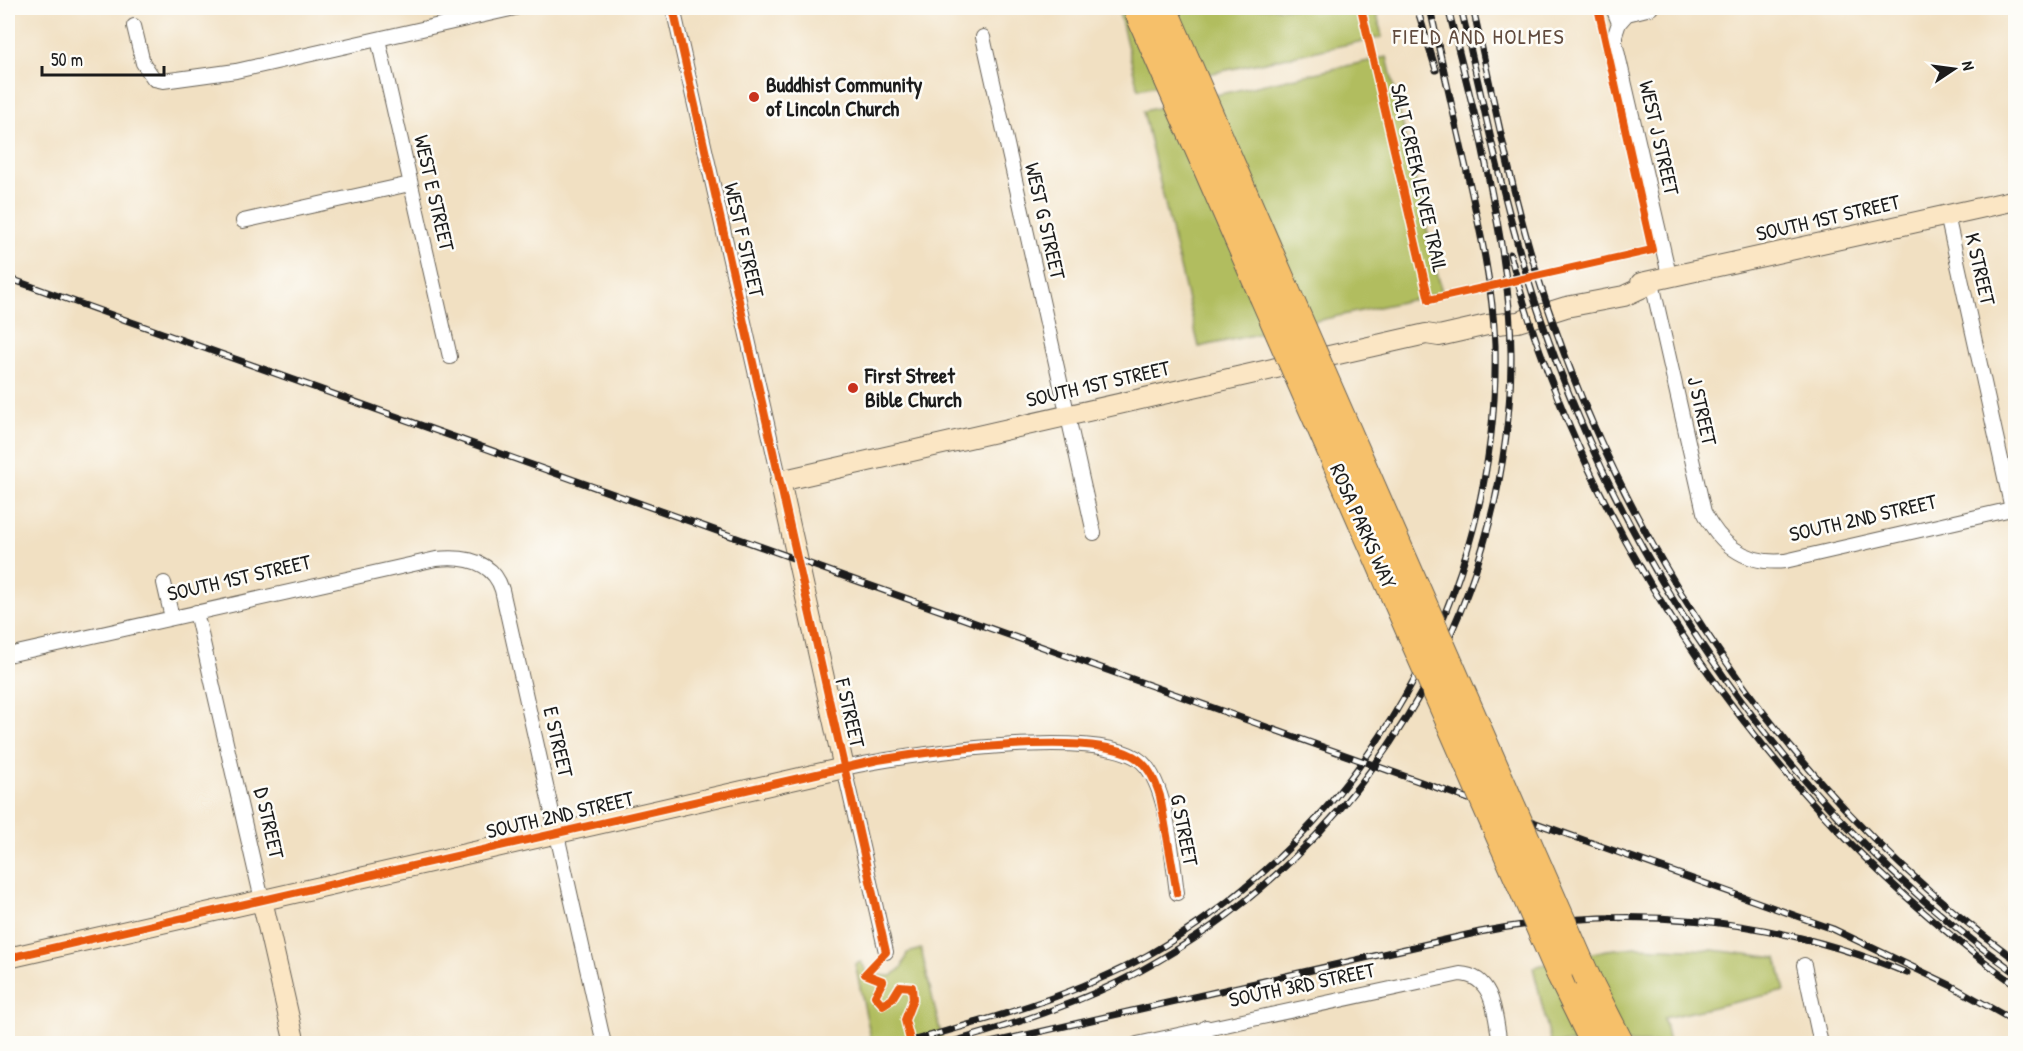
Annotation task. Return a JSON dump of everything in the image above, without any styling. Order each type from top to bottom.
[{"type":"highway","name":"ROSA PARKS WAY","points":[[1136,8],[1274,292],[1588,979],[1621,1044]]},
{"type":"highway","name":"ROSA PARKS WAY","points":[[1164,8],[1274,292],[1559,973],[1594,1044]]},
{"type":"street","points":[[134,26],[142,63],[154,79],[172,81],[214,76],[515,8]]},
{"type":"street","name":"WEST F STREET","points":[[673,8],[780,481]]},
{"type":"street","name":"WEST J STREET","points":[[1612,8],[1619,23],[1615,42],[1661,281]]},
{"type":"street","points":[[1619,23],[1627,14],[1652,8]]},
{"type":"street","name":"WEST G STREET","points":[[983,37],[1067,415]]},
{"type":"street","name":"WEST E STREET","points":[[378,39],[450,357]]},
{"type":"street","points":[[243,221],[410,184]]},
{"type":"street","name":"SOUTH 1ST STREET","points":[[780,481],[1426,334],[1436,324],[1518,310],[1556,298],[1622,284],[1661,281],[2016,200]]},
{"type":"street","name":"K STREET","points":[[1947,215],[2014,508]]},
{"type":"street","name":"J STREET","points":[[1661,281],[1704,512],[1712,529],[1725,543]]},
{"type":"street","points":[[1067,415],[1094,534]]},
{"type":"street","name":"F STREET","points":[[780,481],[886,952]]},
{"type":"street","name":"SOUTH 2ND STREET","points":[[1725,543],[1737,552],[1759,561],[1785,561],[2014,508]]},
{"type":"street","name":"SOUTH 1ST STREET","points":[[8,655],[436,559],[464,558],[481,563]]},
{"type":"street","name":"E STREET","points":[[481,563],[497,577],[502,590],[604,1044]]},
{"type":"street","points":[[164,583],[172,618]]},
{"type":"street","name":"D STREET","points":[[196,612],[295,1044]]},
{"type":"street","name":"SOUTH 2ND STREET","points":[[8,958],[902,756],[980,747],[1077,746],[1125,752]]},
{"type":"street","name":"G STREET","points":[[1125,752],[1142,762],[1156,783],[1177,893]]},
{"type":"street","points":[[1803,965],[1821,1044]]},
{"type":"street","name":"SOUTH 3RD STREET","points":[[1137,1044],[1206,1027],[1460,974],[1476,977],[1486,987],[1490,995],[1500,1044]]},
{"type":"street","points":[[1206,1027],[1210,1044]]},
{"type":"green space","points":[[1118,8],[1376,8],[1382,37],[1138,89]]},
{"type":"green space","points":[[1387,57],[1442,293],[1199,347],[1143,111]]},
{"type":"green space","points":[[1636,947],[1713,950],[1777,958],[1785,991],[1664,1018],[1669,1043],[1551,1043],[1533,967],[1606,950]]},
{"type":"green space","points":[[921,949],[943,1043],[872,1043],[855,964],[861,962],[869,975],[892,976],[902,967],[907,953]]},
{"type":"railway","points":[[1417,8],[1436,70]]},
{"type":"railway","points":[[901,1044],[1027,1007],[1088,984],[1148,955],[1225,904],[1294,843],[1354,774],[1404,697],[1445,614],[1474,527],[1491,437],[1495,345],[1492,302],[1481,236],[1430,8]]},
{"type":"railway","points":[[1448,8],[1481,140]]},
{"type":"railway","points":[[1461,8],[1506,200],[1539,313],[1575,409],[1619,503],[1669,594],[1726,680],[1790,763],[1860,840],[1935,910],[2016,973]]},
{"type":"railway","points":[[1473,8],[1518,207],[1541,286],[1590,417],[1632,507],[1682,594],[1737,677],[1798,756],[1866,830],[1938,898],[2016,960]]},
{"type":"railway","points":[[945,1044],[1020,1021],[1093,994],[1140,971],[1219,921],[1291,861],[1354,792],[1407,716],[1451,634],[1483,547],[1503,456],[1511,362],[1509,304],[1501,246],[1479,131]]},
{"type":"railway","points":[[1510,254],[1543,360],[1587,465],[1640,566],[1701,662],[1770,754],[1846,838],[1928,916],[2016,985]]},
{"type":"railway","points":[[8,278],[1833,929],[1952,986],[2016,1022]]},
{"type":"railway","points":[[986,1044],[1480,932],[1534,923],[1642,918],[1696,921],[1750,928],[1803,939],[1856,954],[1907,973]]},
{"type":"cycle path","points":[[673,8],[886,952],[865,974],[883,981],[875,996],[883,1005],[892,999],[900,986],[912,987],[913,999],[905,1020],[911,1044]]},
{"type":"cycle path","name":"SALT CREEK LEVEE TRAIL","points":[[1361,8],[1429,300],[1652,250],[1598,8]]},
{"type":"cycle path","points":[[8,958],[878,760],[1008,745],[1082,745],[1111,749],[1133,756],[1143,763],[1153,778],[1160,796],[1177,893]]},
{"type":"place","name":"Buddhist Community of Lincoln Church","points":[[754,97]]},
{"type":"place","name":"First Street Bible Church","points":[[853,388]]},
{"type":"district","name":"FIELD AND HOLMES","points":[[1479,36]]}]
